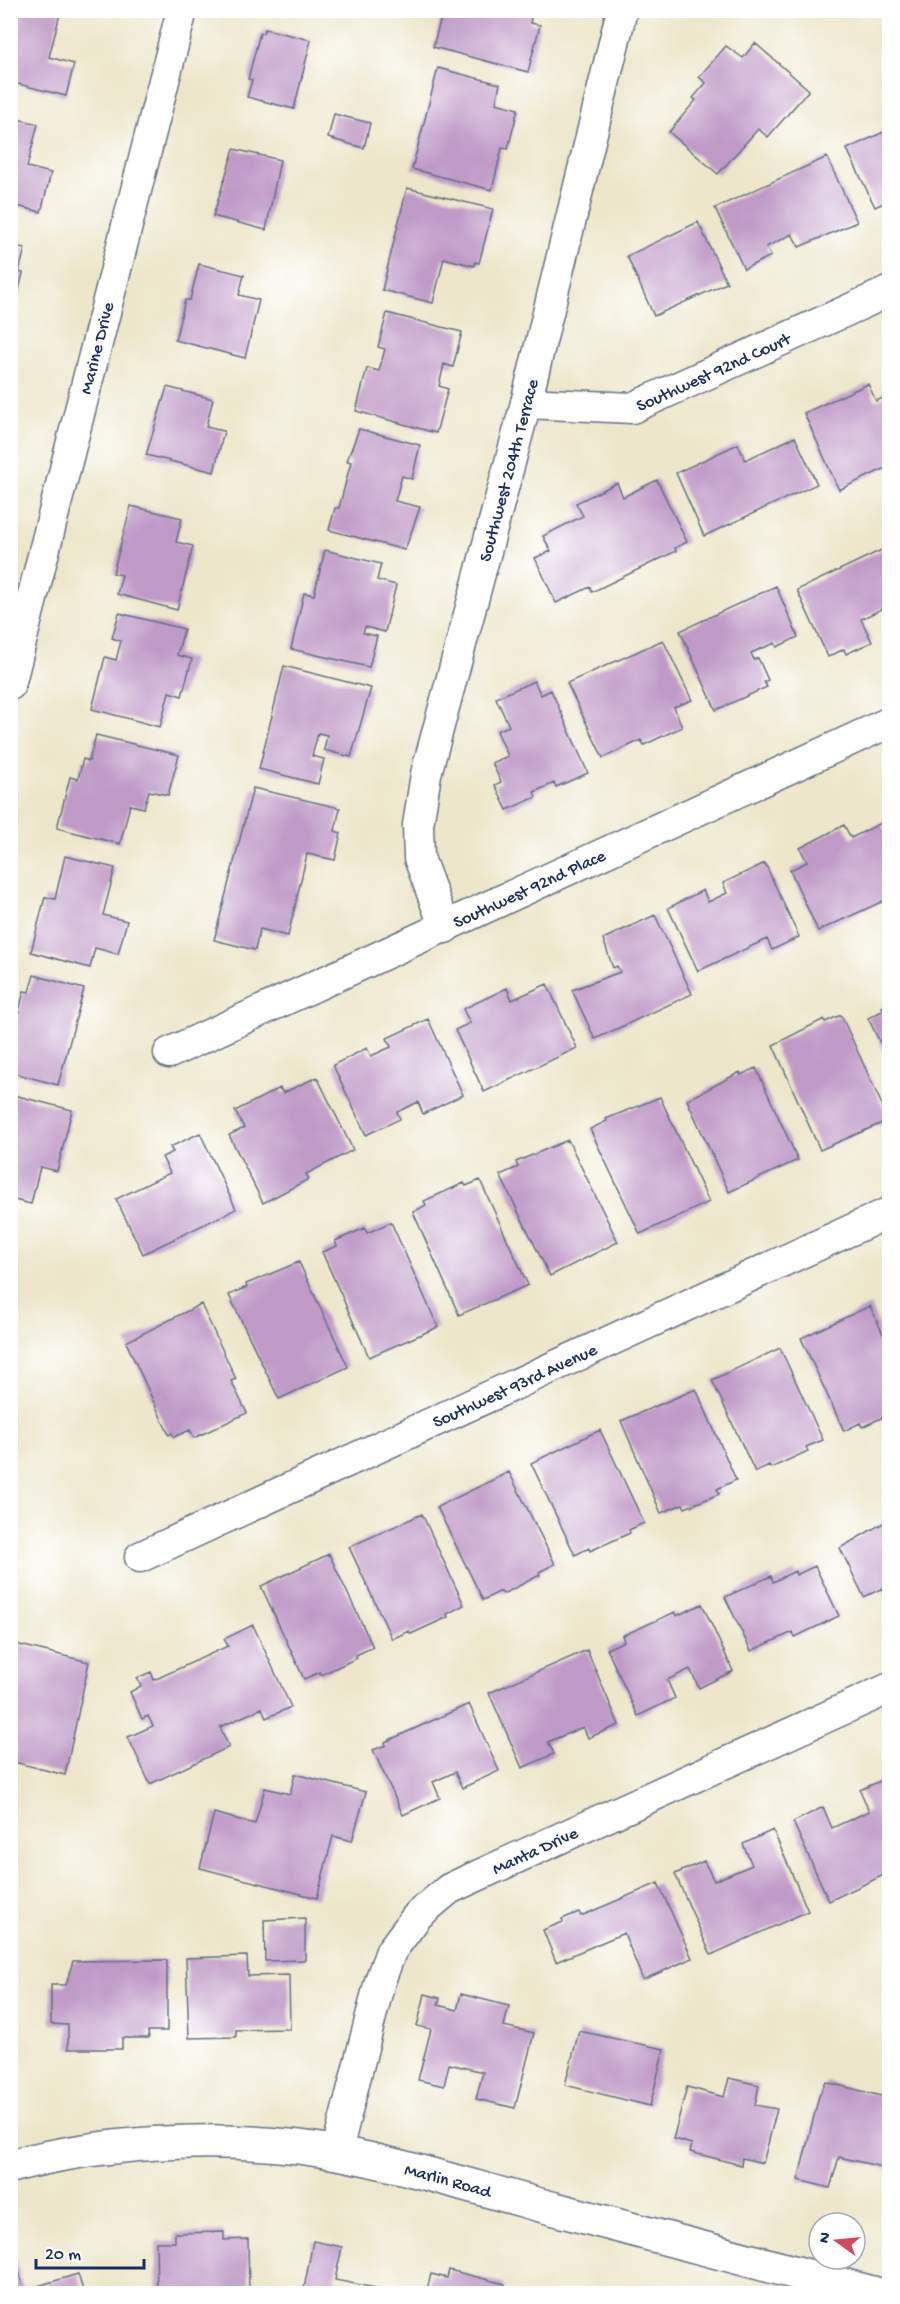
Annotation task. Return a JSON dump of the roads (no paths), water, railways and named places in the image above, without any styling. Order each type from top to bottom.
[{"type":"street","name":"Marine Drive","points":[[10,685],[182,10]]},
{"type":"street","name":"Southwest 204th Terrace","points":[[445,928],[419,858],[418,825],[426,774],[526,403],[622,10]]},
{"type":"street","name":"Southwest 92nd Court","points":[[526,403],[632,408],[890,291]]},
{"type":"street","name":"Southwest 92nd Place","points":[[169,1053],[890,722]]},
{"type":"street","name":"Southwest 93rd Avenue","points":[[140,1557],[890,1212]]},
{"type":"street","name":"Manta Drive","points":[[336,2154],[385,1965],[406,1927],[433,1901],[466,1881],[890,1688]]},
{"type":"street","name":"Marlin Road","points":[[10,2166],[85,2152],[164,2144],[271,2145],[336,2154],[876,2294]]}]
